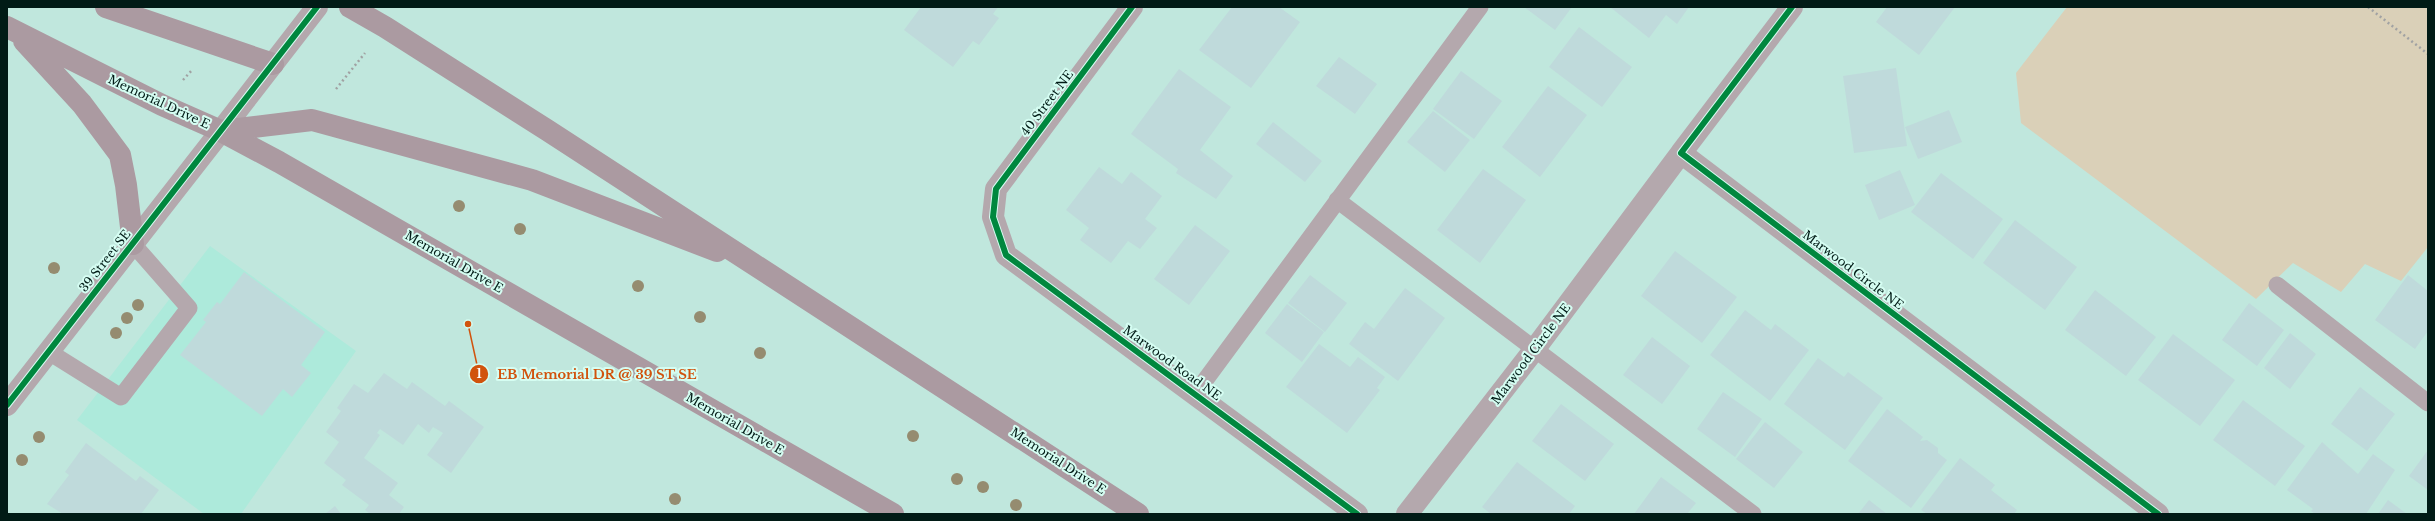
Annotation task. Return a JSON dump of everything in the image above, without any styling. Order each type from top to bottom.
[{"type":"main road","points":[[106,7],[273,64]]},
{"type":"main road","name":"Memorial Drive E","points":[[350,7],[385,27],[759,267],[1138,514]]},
{"type":"main road","points":[[11,30],[82,104],[120,154],[126,184],[133,244]]},
{"type":"main road","name":"Memorial Drive E","points":[[11,30],[162,105],[221,131],[286,166],[893,514]]},
{"type":"main road","points":[[221,131],[312,120],[532,180],[759,267]]},
{"type":"street","name":"39 Street SE","points":[[7,405],[317,7]]},
{"type":"street","name":"40 Street NE","points":[[993,217],[996,189],[1132,7]]},
{"type":"street","name":"Marwood Circle NE","points":[[1407,514],[1534,350],[1792,7]]},
{"type":"street","name":"Marwood Circle NE","points":[[1682,153],[2158,514]]},
{"type":"street","name":"Marwood Road NE","points":[[993,217],[1006,255],[1357,514]]},
{"type":"lane","points":[[1195,394],[1480,7]]},
{"type":"lane","points":[[1337,200],[1753,514]]},
{"type":"lane","points":[[48,352],[121,397],[189,308],[133,244]]},
{"type":"lane","points":[[2277,285],[2428,403]]},
{"type":"path","points":[[2368,7],[2428,54]]},
{"type":"path","points":[[336,89],[365,52]]},
{"type":"path","points":[[180,84],[194,67]]},
{"type":"shaded area","points":[[2067,7],[2428,7],[2428,247],[2401,281],[2365,264],[2341,292],[2293,263],[2256,299],[2021,123],[2016,73]]},
{"type":"shaded area","points":[[210,246],[356,351],[241,514],[204,514],[77,420]]},
{"type":"building","points":[[921,7],[998,7],[993,14],[999,18],[979,45],[973,41],[953,67],[904,30]]},
{"type":"building","points":[[1232,7],[1279,7],[1300,22],[1251,88],[1199,50]]},
{"type":"building","points":[[1524,7],[1572,7],[1555,30]]},
{"type":"building","points":[[1610,7],[1689,7],[1677,24],[1666,15],[1649,38]]},
{"type":"building","points":[[1887,7],[1955,7],[1919,55],[1876,22]]},
{"type":"building","points":[[1579,27],[1632,67],[1602,107],[1549,67]]},
{"type":"building","points":[[1339,57],[1377,84],[1355,114],[1316,86]]},
{"type":"building","points":[[1896,68],[1907,146],[1854,153],[1843,76]]},
{"type":"building","points":[[1179,69],[1231,107],[1200,150],[1233,176],[1216,199],[1176,173],[1178,169],[1131,134]]},
{"type":"building","points":[[1461,71],[1502,101],[1474,139],[1433,109]]},
{"type":"building","points":[[1548,86],[1587,115],[1540,177],[1502,147]]},
{"type":"building","points":[[1949,110],[1962,142],[1918,159],[1905,127]]},
{"type":"building","points":[[1433,111],[1470,140],[1445,172],[1407,142]]},
{"type":"building","points":[[1273,122],[1322,161],[1305,182],[1256,144]]},
{"type":"building","points":[[1099,167],[1122,184],[1131,172],[1162,196],[1145,219],[1157,228],[1140,249],[1128,241],[1111,263],[1080,240],[1089,228],[1066,210]]},
{"type":"building","points":[[1483,169],[1526,200],[1480,263],[1437,230]]},
{"type":"building","points":[[1900,170],[1915,205],[1879,220],[1865,185]]},
{"type":"building","points":[[1941,173],[2003,219],[1973,259],[1911,212]]},
{"type":"building","points":[[2015,220],[2077,267],[2045,310],[1983,263]]},
{"type":"building","points":[[1195,225],[1230,251],[1189,305],[1154,279]]},
{"type":"building","points":[[1675,251],[1737,297],[1702,343],[1641,296]]},
{"type":"building","points":[[244,272],[325,332],[301,365],[311,373],[292,397],[283,389],[262,416],[180,355],[206,322],[203,320],[217,302],[220,304]]},
{"type":"building","points":[[1310,275],[1347,303],[1325,332],[1288,303]]},
{"type":"building","points":[[2408,275],[2428,291],[2428,331],[2415,349],[2375,320]]},
{"type":"building","points":[[1405,288],[1445,318],[1398,381],[1349,344],[1365,322],[1374,329]]},
{"type":"building","points":[[2095,290],[2156,337],[2126,376],[2065,330]]},
{"type":"building","points":[[2249,303],[2284,330],[2257,366],[2222,340]]},
{"type":"building","points":[[1287,304],[1324,332],[1302,362],[1265,333]]},
{"type":"building","points":[[1745,310],[1771,330],[1775,324],[1809,350],[1770,401],[1710,355]]},
{"type":"building","points":[[2290,333],[2316,354],[2290,389],[2264,368]]},
{"type":"building","points":[[2173,334],[2235,380],[2200,426],[2138,380]]},
{"type":"building","points":[[1652,337],[1690,366],[1662,404],[1623,375]]},
{"type":"building","points":[[1319,344],[1350,367],[1358,357],[1385,377],[1377,388],[1380,390],[1347,433],[1286,387]]},
{"type":"building","points":[[1818,358],[1844,377],[1848,372],[1883,398],[1845,450],[1784,404]]},
{"type":"building","points":[[384,373],[407,389],[412,382],[445,406],[449,401],[484,427],[451,473],[427,455],[443,433],[433,427],[429,433],[418,424],[403,445],[380,429],[377,433],[380,435],[364,458],[398,483],[389,495],[404,507],[399,514],[370,514],[365,510],[369,505],[342,485],[346,480],[324,463],[339,442],[326,432],[341,411],[337,408],[354,384],[368,393]]},
{"type":"building","points":[[2360,387],[2395,414],[2367,451],[2331,424]]},
{"type":"building","points":[[1723,392],[1762,419],[1735,457],[1697,429]]},
{"type":"building","points":[[2243,400],[2305,446],[2275,486],[2213,440]]},
{"type":"building","points":[[1561,404],[1614,444],[1585,481],[1532,441]]},
{"type":"building","points":[[1887,409],[1923,437],[1920,441],[1927,440],[1938,448],[1938,453],[1947,460],[1911,508],[1848,461]]},
{"type":"building","points":[[1765,422],[1803,452],[1774,488],[1736,459]]},
{"type":"building","points":[[2322,442],[2358,474],[2373,454],[2395,470],[2366,514],[2315,514],[2311,511],[2313,509],[2287,490]]},
{"type":"building","points":[[86,443],[136,481],[140,476],[159,490],[141,514],[63,514],[47,504],[69,475],[65,472]]},
{"type":"building","points":[[2428,450],[2428,490],[2409,476]]},
{"type":"building","points":[[1960,458],[1995,485],[1991,490],[2017,510],[2014,514],[1927,514],[1921,510]]},
{"type":"building","points":[[1517,462],[1575,506],[1569,514],[1491,514],[1482,507]]},
{"type":"building","points":[[1661,477],[1696,503],[1687,514],[1634,514]]},
{"type":"building","points":[[1869,500],[1887,514],[1858,514]]},
{"type":"building","points":[[2388,500],[2407,514],[2378,514]]},
{"type":"building","points":[[335,506],[341,514],[325,514]]},
{"type":"cycle path","points":[[7,405],[317,7]]},
{"type":"cycle path","points":[[1132,7],[996,189],[993,217],[1006,255],[1357,514]]},
{"type":"cycle path","points":[[1792,7],[1681,153],[2158,514]]},
{"type":"place","name":"EB Memorial DR @ 39 ST SE","points":[[468,324]]}]
